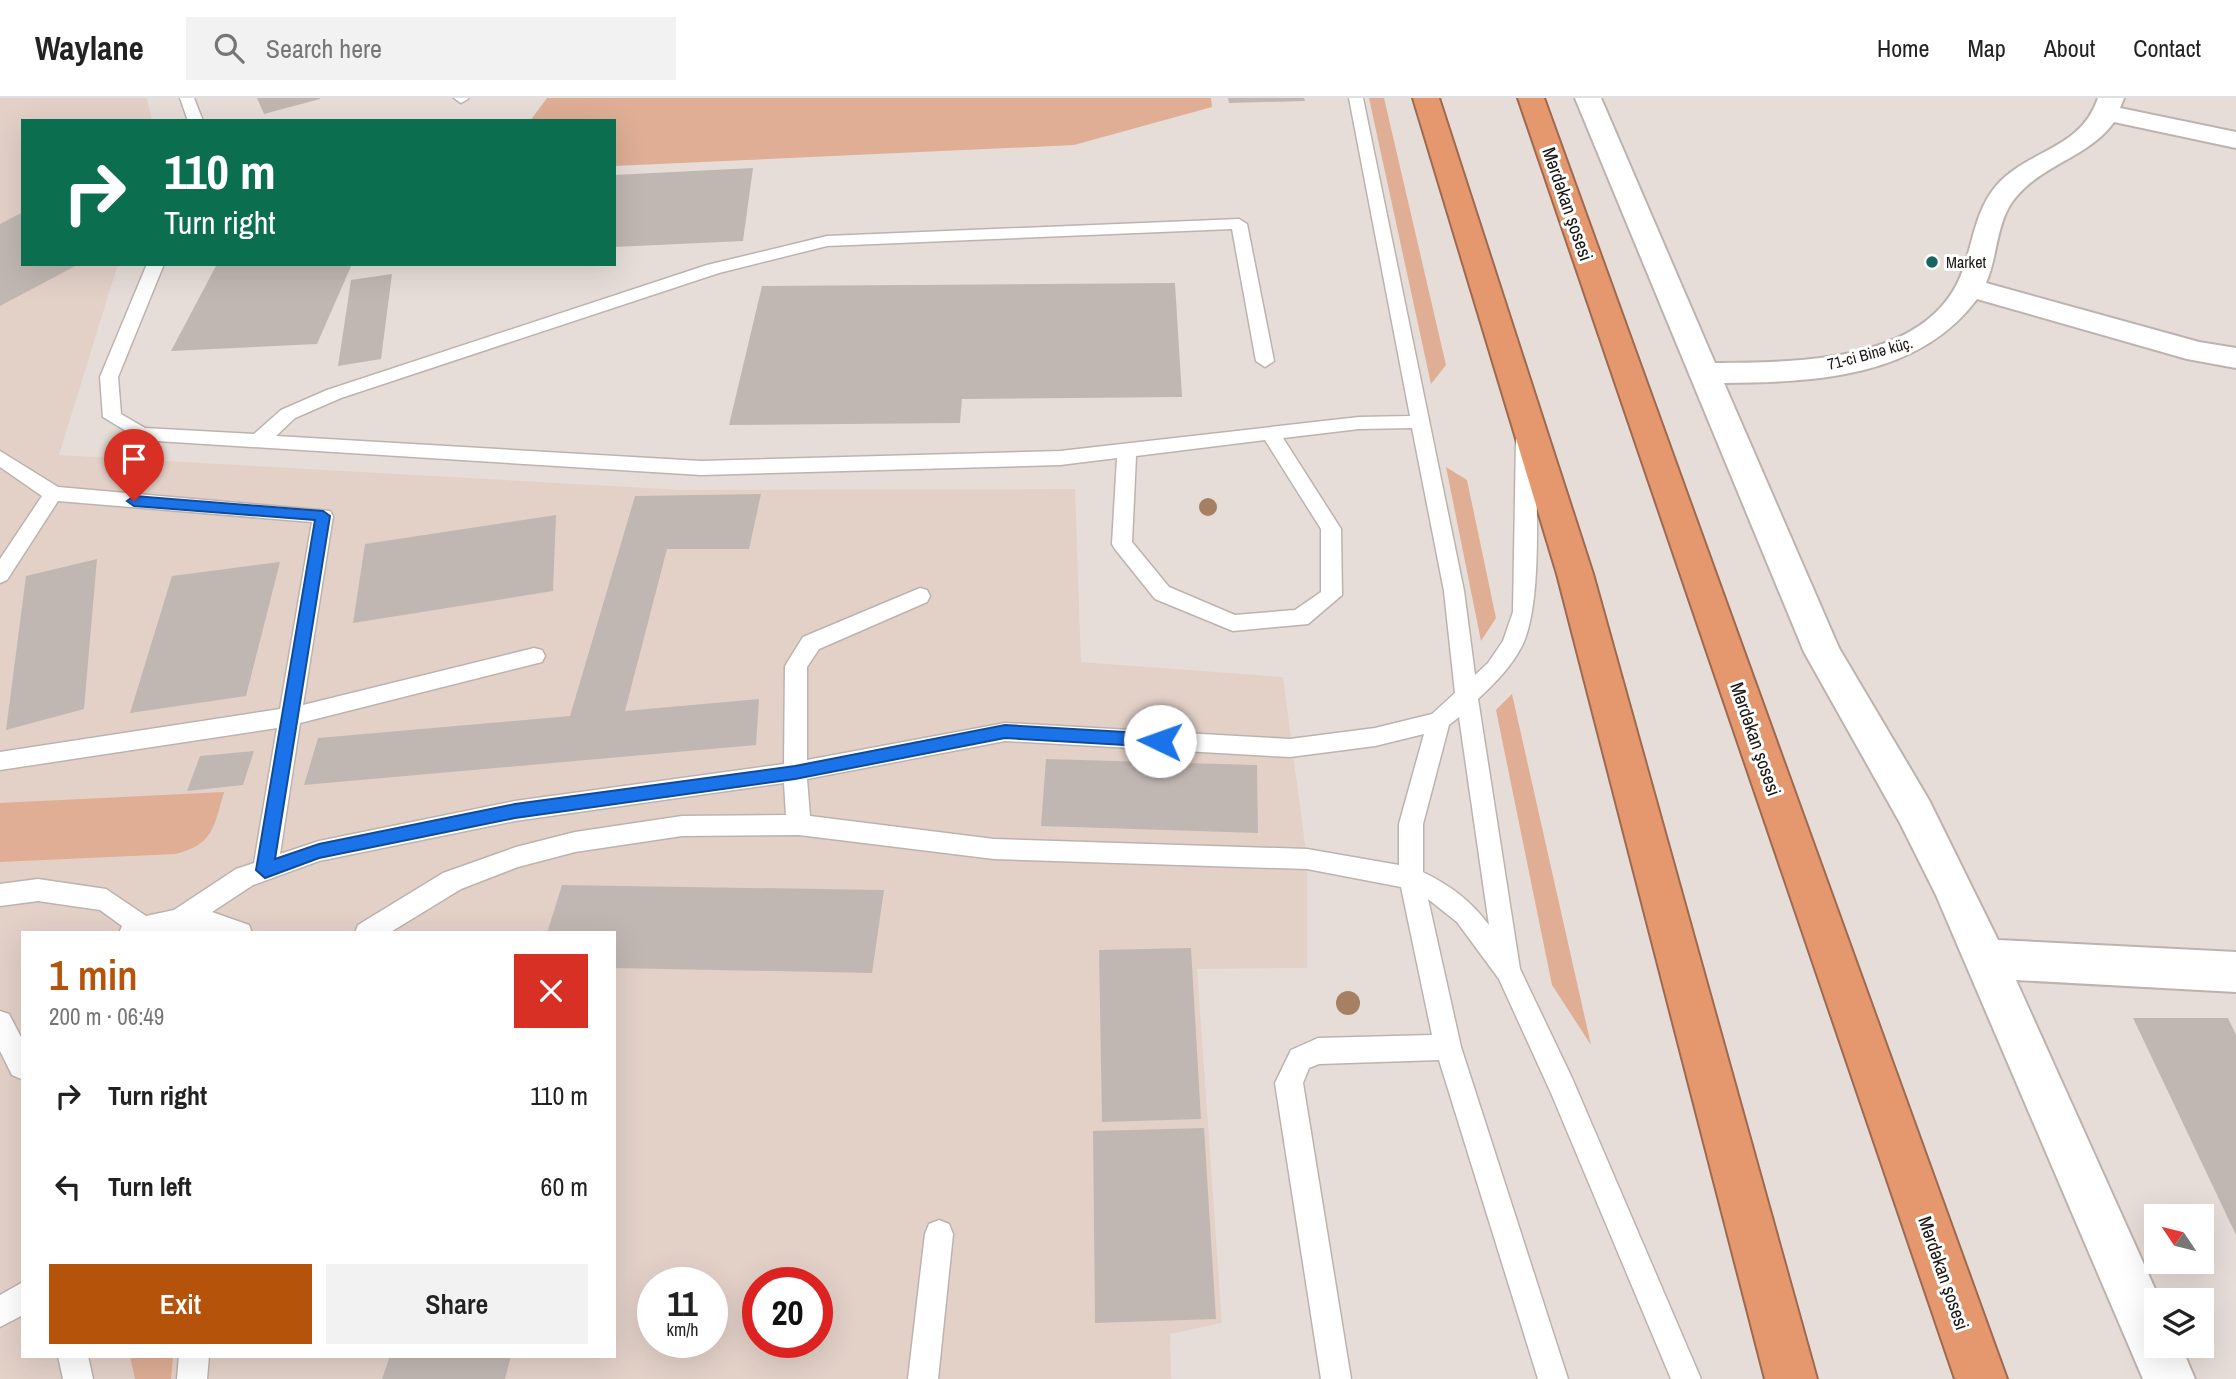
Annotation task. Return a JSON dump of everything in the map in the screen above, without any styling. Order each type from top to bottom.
[{"type":"highway","points":[[1426,98],[1575,574],[1791,1379]]},
{"type":"highway","name":"Mərdəkan şosesi","points":[[1531,98],[1981,1379]]},
{"type":"street","points":[[1588,98],[1707,373],[1822,652],[1915,812],[1984,959],[2169,1379]]},
{"type":"street","points":[[2110,106],[2236,140]]},
{"type":"street","name":"71-ci Binə küç.","points":[[1707,373],[1784,372],[1841,364],[1918,341],[1939,328],[1970,288],[1994,209],[2006,191],[2019,179],[2084,140],[2110,106]]},
{"type":"street","points":[[1970,288],[2198,352],[2236,358]]},
{"type":"street","points":[[1984,959],[2236,972]]},
{"type":"lane","points":[[187,98],[195,119]]},
{"type":"lane","points":[[1356,98],[1454,591],[1467,698],[1508,971]]},
{"type":"lane","points":[[257,442],[288,414],[334,394],[713,268],[827,241],[1239,224],[1265,361]]},
{"type":"lane","points":[[155,266],[109,377],[112,417],[141,434],[701,467],[1060,458],[1359,423],[1421,422]]},
{"type":"lane","points":[[179,920],[245,877],[319,851],[515,811],[795,772],[1005,732],[1290,748],[1375,737],[1439,721],[1496,669],[1507,652],[1524,612],[1526,412]]},
{"type":"lane","points":[[1127,450],[1122,544],[1162,593],[1233,624],[1300,618],[1332,595],[1331,529],[1270,433]]},
{"type":"lane","points":[[0,458],[52,494],[323,516],[265,870]]},
{"type":"lane","points":[[0,575],[52,494]]},
{"type":"lane","points":[[800,825],[795,772],[796,666],[811,643],[920,596]]},
{"type":"lane","points":[[0,761],[290,718],[534,656]]},
{"type":"lane","points":[[1439,721],[1411,824],[1411,878],[1448,1047],[1553,1379]]},
{"type":"lane","points":[[370,931],[452,881],[516,856],[575,842],[682,827],[800,825],[994,849],[1307,859],[1411,878],[1444,895],[1466,914],[1508,971],[1562,1087],[1686,1379]]},
{"type":"lane","points":[[0,895],[38,890],[106,900],[137,930],[179,920],[212,922],[235,931]]},
{"type":"lane","points":[[0,1023],[21,1064]]},
{"type":"lane","points":[[1336,1379],[1289,1083],[1300,1059],[1318,1052],[1448,1047]]},
{"type":"lane","points":[[923,1379],[939,1234]]},
{"type":"lane","points":[[0,1312],[21,1298]]},
{"type":"lane","points":[[73,1358],[78,1379]]},
{"type":"lane","points":[[192,1379],[194,1358]]},
{"type":"shaded area","points":[[0,98],[147,98],[152,119],[21,119],[21,266],[117,266],[59,455],[683,490],[1075,489],[1081,662],[1283,677],[1307,859],[1307,968],[1197,969],[1222,1323],[1170,1334],[1171,1379],[0,1379]]},
{"type":"shaded area","points":[[547,98],[1211,98],[1212,107],[1074,145],[616,166],[616,119],[531,119]]},
{"type":"shaded area","points":[[1369,98],[1384,98],[1446,365],[1431,384]]},
{"type":"shaded area","points":[[1446,467],[1467,480],[1496,618],[1481,641]]},
{"type":"shaded area","points":[[1512,694],[1591,1045],[1552,985],[1496,710]]},
{"type":"shaded area","points":[[224,792],[210,832],[189,850],[176,854],[0,862],[0,803]]},
{"type":"shaded area","points":[[130,1358],[173,1358],[171,1379],[135,1379]]},
{"type":"building","points":[[257,98],[320,98],[320,99],[264,114]]},
{"type":"building","points":[[1228,98],[1304,98],[1305,101],[1229,103]]},
{"type":"building","points":[[753,168],[743,241],[616,247],[616,175]]},
{"type":"building","points":[[21,213],[21,266],[75,266],[0,306],[0,224]]},
{"type":"building","points":[[216,266],[351,266],[317,344],[171,351]]},
{"type":"building","points":[[392,274],[381,359],[338,366],[351,280]]},
{"type":"building","points":[[1175,283],[1182,397],[962,399],[960,423],[729,425],[762,286]]},
{"type":"building","points":[[761,494],[749,549],[667,549],[625,711],[759,699],[756,745],[304,785],[318,738],[570,716],[635,496]]},
{"type":"building","points":[[556,515],[553,591],[353,623],[365,544]]},
{"type":"building","points":[[97,559],[84,709],[6,730],[26,576]]},
{"type":"building","points":[[280,562],[246,696],[130,713],[172,576]]},
{"type":"building","points":[[254,751],[243,785],[187,791],[200,756]]},
{"type":"building","points":[[1046,759],[1257,765],[1258,833],[1041,826]]},
{"type":"building","points":[[562,885],[884,890],[872,973],[616,968],[616,931],[548,931]]},
{"type":"building","points":[[1191,948],[1201,1119],[1102,1122],[1099,950]]},
{"type":"building","points":[[2133,1018],[2228,1018],[2236,1035],[2236,1235]]},
{"type":"building","points":[[1204,1128],[1216,1319],[1095,1323],[1093,1131]]},
{"type":"building","points":[[389,1358],[510,1358],[505,1379],[382,1379]]},
{"type":"place","name":"Market","points":[[1932,262]]},
{"type":"route","points":[[134,501],[323,516],[265,870],[319,851],[515,811],[795,772],[1005,732],[1160,741]]}]
